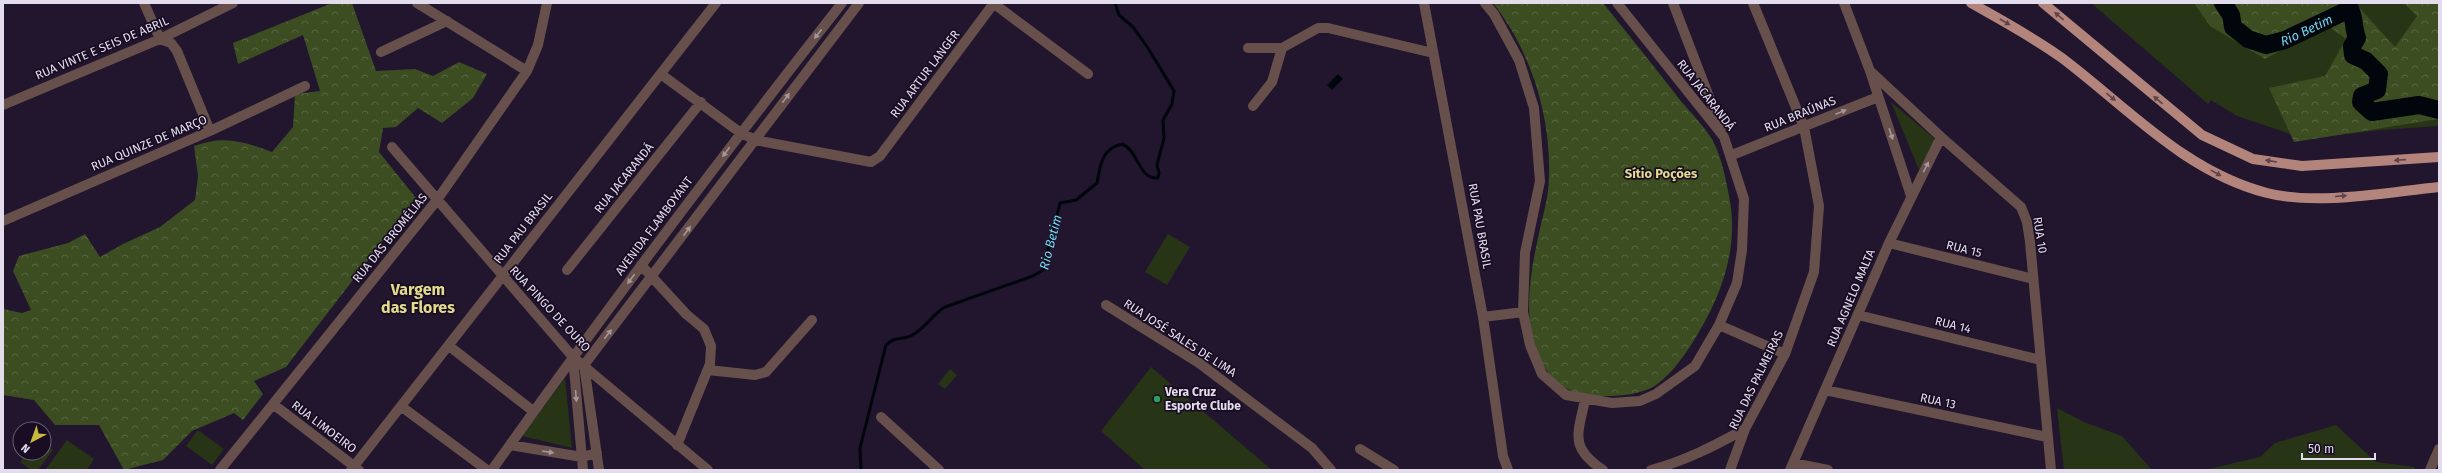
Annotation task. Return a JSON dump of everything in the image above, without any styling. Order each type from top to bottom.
[{"type":"main road","points":[[1971,3],[2061,57],[2182,155],[2230,181],[2268,194],[2319,198],[2439,187]]},
{"type":"main road","points":[[2043,3],[2202,135],[2253,158],[2302,166],[2439,157]]},
{"type":"street","points":[[144,3],[160,39],[172,43],[177,51],[210,131]]},
{"type":"street","name":"RUA VINTE E SEIS DE ABRIL","points":[[3,105],[160,39],[233,3]]},
{"type":"street","points":[[417,3],[527,71]]},
{"type":"street","name":"RUA DAS BROMÉLIAS","points":[[220,470],[437,200],[527,71],[538,45],[548,3]]},
{"type":"street","name":"RUA PAU BRASIL","points":[[355,469],[502,277],[662,75],[716,3]]},
{"type":"street","name":"AVENIDA FLAMBOYANT","points":[[492,470],[532,411],[641,265],[741,132],[842,3]]},
{"type":"street","points":[[599,470],[584,365],[859,3]]},
{"type":"street","points":[[994,3],[1088,74]]},
{"type":"street","name":"RUA ARTUR LANGER","points":[[755,140],[865,162],[876,160],[994,3]]},
{"type":"street","name":"RUA PAU BRASIL","points":[[1424,3],[1483,317],[1503,456],[1508,470]]},
{"type":"street","name":"RUA JACARANDÁ","points":[[1485,3],[1494,14],[1519,60],[1534,108],[1540,181],[1525,253],[1523,312],[1530,345],[1542,374],[1566,395],[1584,400],[1612,403],[1640,401],[1656,394],[1695,366],[1719,325],[1737,283],[1742,250],[1744,199],[1732,155],[1724,137],[1617,3]]},
{"type":"street","points":[[1673,3],[1724,137]]},
{"type":"street","name":"RUA DAS PALMEIRAS","points":[[1730,470],[1745,429],[1785,354],[1814,272],[1820,206],[1804,127],[1753,3]]},
{"type":"street","points":[[1844,3],[1870,71],[1911,196]]},
{"type":"street","points":[[381,52],[447,21]]},
{"type":"street","points":[[1248,48],[1282,48],[1318,28],[1328,28],[1433,53]]},
{"type":"street","points":[[1253,106],[1272,82],[1282,48]]},
{"type":"street","name":"RUA 10","points":[[1870,71],[1941,138],[2021,207],[2028,222],[2051,470]]},
{"type":"street","points":[[662,75],[741,132],[755,140]]},
{"type":"street","name":"RUA QUINZE DE MARÇO","points":[[3,221],[210,131],[305,86]]},
{"type":"street","name":"RUA BRAÚNAS","points":[[1732,155],[1878,97]]},
{"type":"street","name":"RUA JACARANDÁ","points":[[567,270],[701,102]]},
{"type":"street","name":"RUA AGNELO MALTA","points":[[1791,466],[1889,243],[1941,138]]},
{"type":"street","name":"RUA PINGO DE OURO","points":[[392,147],[502,277],[573,357],[708,470]]},
{"type":"street","name":"RUA 15","points":[[1889,243],[2033,279]]},
{"type":"street","points":[[641,265],[653,276],[686,314],[704,329],[711,346],[708,370],[678,445]]},
{"type":"street","name":"RUA JOSÉ SALES DE LIMA","points":[[1106,305],[1199,363],[1312,448],[1331,470]]},
{"type":"street","points":[[1483,317],[1523,312]]},
{"type":"street","name":"RUA 14","points":[[1858,315],[2041,360]]},
{"type":"street","points":[[708,370],[755,376],[766,372],[812,320]]},
{"type":"street","points":[[1719,325],[1785,354]]},
{"type":"street","points":[[449,346],[532,411]]},
{"type":"street","points":[[573,357],[583,470]]},
{"type":"street","name":"RUA 13","points":[[1825,390],[2047,437]]},
{"type":"street","points":[[1584,400],[1578,436],[1579,446],[1590,461],[1603,470]]},
{"type":"street","name":"RUA LIMOEIRO","points":[[273,404],[355,469]]},
{"type":"street","points":[[402,407],[487,470]]},
{"type":"street","points":[[881,417],[939,470]]},
{"type":"street","points":[[1651,470],[1674,464],[1705,451],[1745,429]]},
{"type":"street","points":[[510,445],[582,457],[597,453]]},
{"type":"street","points":[[1360,449],[1394,470]]},
{"type":"street","points":[[2430,470],[2439,449]]},
{"type":"street","name":"RUA PAU BRASIL","points":[[1500,470],[1503,456]]},
{"type":"street","points":[[1791,466],[1828,470]]},
{"type":"green space","points":[[332,3],[352,3],[376,71],[415,69],[433,76],[459,62],[487,74],[473,98],[442,123],[418,108],[396,127],[383,128],[379,152],[416,198],[286,367],[254,381],[263,394],[243,420],[234,413],[192,431],[163,460],[124,470],[99,425],[55,425],[34,400],[3,395],[3,309],[22,313],[31,310],[13,271],[19,256],[68,243],[85,234],[100,257],[123,244],[160,227],[195,200],[198,176],[194,146],[224,140],[242,142],[272,152],[293,127],[295,94],[320,91],[303,35],[238,64],[233,43]]},
{"type":"green space","points":[[1493,3],[1603,3],[1680,100],[1702,125],[1716,147],[1725,175],[1732,216],[1732,236],[1725,274],[1711,310],[1691,345],[1679,362],[1659,383],[1653,387],[1630,394],[1612,396],[1592,396],[1571,391],[1559,384],[1554,379],[1543,364],[1535,348],[1529,312],[1529,293],[1534,256],[1547,200],[1549,185],[1549,154],[1542,108],[1528,63],[1518,42]]},
{"type":"green space","points":[[2091,3],[2439,3],[2439,126],[2381,130],[2305,139],[2237,116],[2211,100],[2208,104]]},
{"type":"green space","points":[[2194,3],[2355,3],[2395,47],[2417,16],[2404,3],[2439,3],[2439,119],[2294,142],[2269,88],[2325,76],[2346,39],[2327,25],[2265,59],[2210,26]]},
{"type":"green space","points":[[1891,102],[1935,139],[1919,170]]},
{"type":"green space","points":[[1168,234],[1190,247],[1167,285],[1145,272]]},
{"type":"green space","name":"Vera Cruz Esporte Clube","points":[[1151,367],[1272,470],[1145,470],[1101,431]]},
{"type":"green space","points":[[950,369],[957,375],[945,389],[938,384]]},
{"type":"green space","points":[[565,378],[572,448],[522,436]]},
{"type":"green space","points":[[2057,408],[2084,422],[2122,436],[2152,470],[2064,470]]},
{"type":"green space","points":[[2336,425],[2376,462],[2415,467],[2414,470],[2204,470],[2260,457],[2275,443]]},
{"type":"green space","points":[[198,430],[224,449],[212,465],[186,446]]},
{"type":"green space","points":[[67,440],[94,459],[87,470],[45,470]]},
{"type":"green space","points":[[45,461],[38,470],[31,470],[20,462]]},
{"type":"shaded area","points":[[1338,74],[1343,79],[1332,90],[1327,85]]},
{"type":"waterway","name":"Rio Betim","points":[[861,470],[860,448],[886,345],[893,340],[914,334],[945,307],[1033,276],[1043,270],[1060,203],[1076,200],[1097,183],[1101,164],[1110,149],[1122,144],[1132,152],[1142,170],[1146,174],[1151,177],[1158,178],[1159,173],[1157,165],[1164,138],[1163,120],[1172,104],[1174,91],[1148,48],[1133,27],[1119,15],[1115,3]]},
{"type":"waterway","name":"Rio Betim","points":[[2223,3],[2231,15],[2233,27],[2248,39],[2266,45],[2285,40],[2350,9],[2353,16],[2357,38],[2352,46],[2353,55],[2366,61],[2379,74],[2377,90],[2362,96],[2361,102],[2372,112],[2419,105],[2439,110]]},
{"type":"place","name":"Vera Cruz Esporte Clube","points":[[1157,399]]},
{"type":"district","name":"Sítio Poções","points":[[1661,173]]},
{"type":"district","name":"Vargem das Flores","points":[[418,298]]}]
